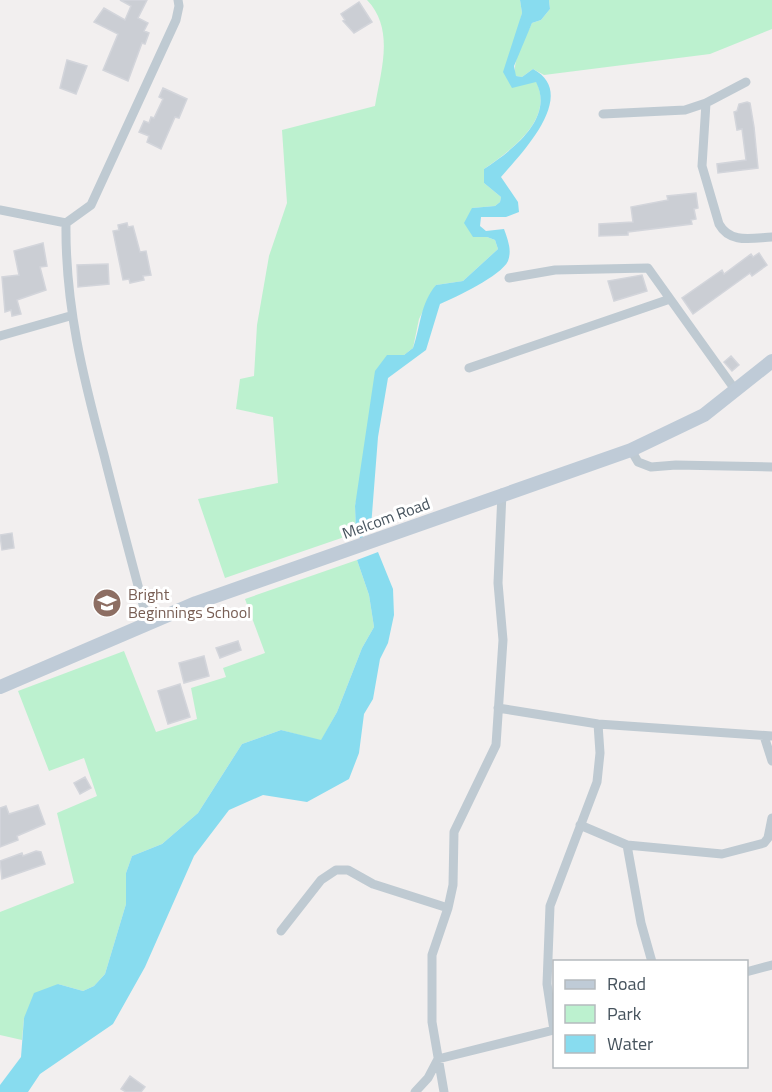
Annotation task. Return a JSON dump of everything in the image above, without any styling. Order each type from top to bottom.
[{"type":"main road","name":"Melcom Road","points":[[0,687],[148,623],[274,574],[375,541],[631,450],[704,415],[736,392],[772,361]]},
{"type":"street","points":[[0,210],[66,223],[91,205],[176,20],[178,0]]},
{"type":"street","points":[[603,114],[685,110],[706,104],[746,82]]},
{"type":"street","points":[[706,104],[702,166],[719,224],[723,231],[734,238],[772,237]]},
{"type":"street","points":[[66,223],[65,270],[70,316],[148,623]]},
{"type":"street","points":[[508,278],[555,270],[645,267],[651,270],[736,392]]},
{"type":"street","points":[[469,368],[670,299]]},
{"type":"street","points":[[0,336],[70,316]]},
{"type":"street","points":[[631,450],[638,462],[651,467],[676,465],[772,467]]},
{"type":"street","points":[[444,1092],[432,1023],[432,956],[453,885],[454,832],[496,745],[503,639],[498,583],[502,494]]},
{"type":"street","points":[[498,708],[598,724],[768,736],[772,761]]},
{"type":"street","points":[[553,1023],[547,984],[550,906],[597,782],[600,753],[598,724]]},
{"type":"street","points":[[579,825],[627,845],[722,854],[764,843],[770,833],[772,818]]},
{"type":"street","points":[[627,845],[641,923],[651,960]]},
{"type":"street","points":[[281,931],[321,880],[336,870],[348,870],[373,884],[448,908]]},
{"type":"street","points":[[748,972],[772,965]]},
{"type":"street","points":[[416,1092],[428,1078],[438,1059],[553,1030]]},
{"type":"green space","points":[[367,0],[520,0],[522,13],[515,41],[512,87],[536,81],[540,95],[540,108],[535,121],[517,143],[484,169],[484,183],[501,197],[500,202],[495,206],[472,208],[473,237],[487,237],[495,240],[498,249],[463,281],[436,285],[419,319],[413,348],[404,355],[387,356],[355,506],[356,533],[225,578],[198,499],[278,483],[273,417],[236,409],[240,379],[254,376],[257,325],[269,256],[287,203],[282,130],[375,106],[384,50],[381,24],[376,11]]},
{"type":"green space","points":[[549,0],[772,0],[772,29],[710,54],[544,75],[533,69],[522,77],[515,76],[517,56],[523,42],[532,23],[541,20],[550,9]]},
{"type":"green space","points":[[357,560],[369,595],[374,627],[362,648],[337,712],[321,741],[281,730],[242,744],[198,813],[162,844],[132,856],[126,873],[126,904],[105,974],[94,986],[83,991],[58,984],[24,1018],[22,1040],[0,1035],[0,912],[74,883],[57,813],[97,796],[84,758],[49,771],[18,691],[124,651],[156,732],[197,719],[191,688],[226,677],[223,668],[265,653],[245,599]]},
{"type":"water","points":[[520,0],[549,0],[550,9],[541,20],[532,23],[514,66],[516,76],[522,77],[533,69],[546,80],[551,93],[549,108],[542,124],[501,177],[518,202],[519,212],[506,217],[481,217],[480,226],[486,231],[504,229],[510,249],[508,261],[488,279],[440,304],[426,350],[388,378],[378,437],[371,527],[356,533],[355,506],[375,371],[387,355],[404,355],[413,348],[424,307],[436,285],[463,281],[498,249],[495,240],[487,237],[473,237],[464,223],[472,208],[495,206],[500,202],[501,197],[484,183],[484,169],[506,153],[527,133],[540,109],[540,96],[536,82],[512,88],[503,72],[522,13]]},
{"type":"water","points":[[378,552],[393,589],[394,615],[388,643],[380,659],[373,699],[364,714],[359,753],[349,779],[307,802],[263,795],[229,810],[194,856],[145,967],[113,1024],[40,1074],[28,1092],[0,1092],[0,1085],[21,1057],[24,1018],[34,993],[58,984],[83,991],[94,986],[105,974],[126,904],[126,873],[132,856],[162,844],[198,813],[242,744],[281,730],[321,740],[337,712],[362,648],[374,627],[369,595],[357,560]]},
{"type":"building","points":[[120,0],[147,0],[138,18],[148,23],[144,31],[149,33],[145,44],[142,43],[128,81],[103,70],[118,34],[94,22],[104,8],[125,20],[131,6]]},
{"type":"building","points":[[359,2],[372,22],[354,33],[343,21],[345,20],[341,14]]},
{"type":"building","points":[[67,60],[87,66],[76,94],[60,88]]},
{"type":"building","points":[[163,88],[187,99],[179,118],[175,117],[161,149],[147,142],[149,136],[139,132],[144,121],[149,123],[151,117],[154,118],[163,99],[159,97]]},
{"type":"building","points":[[750,103],[754,127],[758,168],[718,173],[717,164],[746,160],[742,129],[737,130],[734,112],[737,111],[739,104]]},
{"type":"building","points":[[696,193],[698,208],[694,209],[696,219],[691,220],[692,224],[628,232],[628,235],[599,236],[599,224],[633,222],[631,207],[668,200],[667,196]]},
{"type":"building","points":[[127,223],[128,227],[133,226],[140,252],[146,251],[151,275],[143,276],[144,280],[130,283],[129,279],[123,280],[113,231],[119,230],[118,225]]},
{"type":"building","points":[[43,243],[47,266],[40,267],[46,290],[17,300],[21,314],[12,316],[11,310],[5,312],[2,277],[19,275],[14,251]]},
{"type":"building","points":[[759,253],[767,265],[752,276],[750,273],[693,314],[682,298],[722,270],[724,274],[751,254],[753,257]]},
{"type":"building","points":[[108,264],[109,284],[78,287],[77,265]]},
{"type":"building","points":[[642,275],[647,291],[614,301],[608,281]]},
{"type":"building","points":[[731,356],[739,365],[732,371],[724,362]]},
{"type":"building","points":[[12,533],[14,548],[2,550],[0,535]]},
{"type":"building","points":[[238,641],[241,650],[220,658],[216,648]]},
{"type":"building","points":[[204,656],[209,676],[184,683],[179,663]]},
{"type":"building","points":[[180,684],[190,717],[168,724],[158,691]]},
{"type":"building","points":[[85,777],[91,788],[80,794],[74,783]]},
{"type":"building","points":[[38,805],[45,824],[17,836],[18,840],[0,847],[0,808],[6,806],[9,814]]},
{"type":"building","points":[[36,851],[41,852],[45,864],[2,879],[0,861],[22,853],[23,856]]},
{"type":"building","points":[[130,1076],[145,1087],[141,1092],[126,1092],[121,1089]]},
{"type":"waterway","points":[[360,528],[362,542]]},
{"type":"place","name":"Bright Beginnings School","points":[[107,603]]}]
